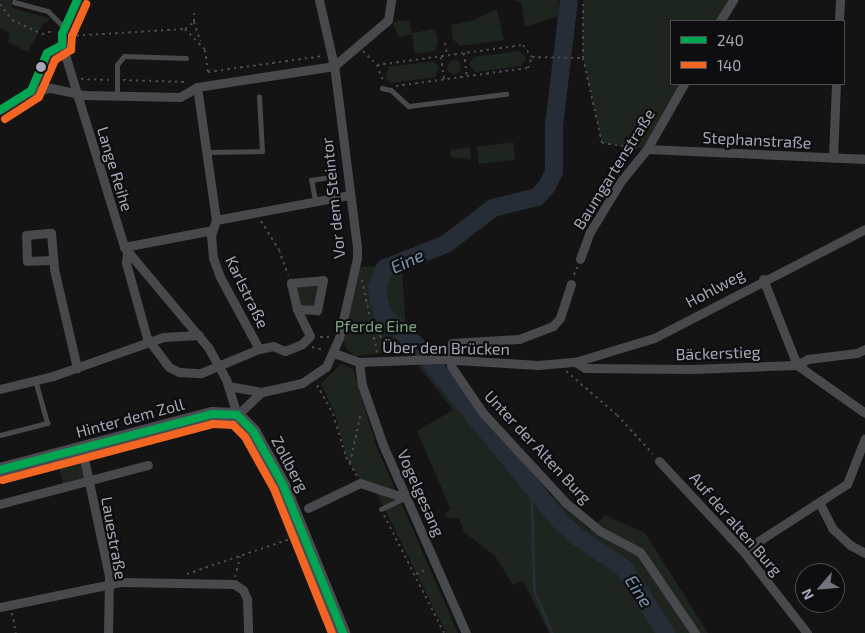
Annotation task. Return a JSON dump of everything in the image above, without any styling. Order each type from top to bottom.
[{"type":"main road","name":"Hinter dem Zoll","points":[[0,470],[212,414],[237,415]]},
{"type":"main road","name":"Zollberg","points":[[237,415],[257,439],[305,534],[343,633]]},
{"type":"street","points":[[63,30],[77,0]]},
{"type":"street","name":"Vor dem Steintor","points":[[319,0],[334,66],[357,258],[334,353]]},
{"type":"street","points":[[0,110],[10,102],[31,91],[57,89],[77,94],[180,97],[195,84],[334,66],[388,20],[391,0]]},
{"type":"street","points":[[721,20],[733,0]]},
{"type":"street","points":[[839,20],[840,0]]},
{"type":"street","name":"Lange Reihe","points":[[63,30],[62,45],[71,78],[125,250],[126,263],[134,295],[150,344],[169,367],[179,372],[201,373],[220,367]]},
{"type":"street","points":[[31,91],[47,53],[62,45]]},
{"type":"street","points":[[195,84],[216,220],[254,211],[349,195]]},
{"type":"street","name":"Baumgartenstraße","points":[[580,259],[590,232],[620,181],[647,149],[683,85]]},
{"type":"street","points":[[833,158],[836,85]]},
{"type":"street","points":[[0,101],[10,102]]},
{"type":"street","name":"Stephanstraße","points":[[647,149],[865,160]]},
{"type":"street","name":"Karlstraße","points":[[216,220],[212,230],[212,251],[220,278],[259,349],[220,367]]},
{"type":"street","name":"Hohlweg","points":[[575,362],[654,338],[763,279],[865,229]]},
{"type":"street","points":[[125,250],[212,230]]},
{"type":"street","name":"Lange Reihe","points":[[125,250],[198,335],[220,367],[237,415]]},
{"type":"street","points":[[52,260],[77,368]]},
{"type":"street","points":[[763,279],[797,365],[865,413]]},
{"type":"street","points":[[259,349],[273,346],[285,351],[302,344],[310,336],[297,310],[291,283],[323,280],[317,310],[297,310]]},
{"type":"street","points":[[445,360],[452,343],[520,339],[553,326],[560,318],[571,284]]},
{"type":"street","points":[[0,389],[77,368],[150,344],[163,337],[198,335]]},
{"type":"street","name":"Bäckerstieg","points":[[558,365],[575,362],[585,368],[692,370],[797,365],[808,359],[857,353],[865,348]]},
{"type":"street","points":[[228,386],[262,392],[313,378],[326,367],[334,353]]},
{"type":"street","name":"Über den Brücken","points":[[334,353],[359,362],[445,360],[558,365]]},
{"type":"street","name":"Unter der Alten Burg","points":[[445,360],[483,414],[565,502],[600,531],[640,552],[695,633]]},
{"type":"street","name":"Vogelgesang","points":[[359,362],[369,407],[406,498],[466,633]]},
{"type":"street","points":[[237,415],[262,392]]},
{"type":"street","points":[[743,551],[847,484],[865,438]]},
{"type":"street","name":"Lauestraße","points":[[82,449],[108,584],[108,633]]},
{"type":"street","name":"Auf der alten Burg","points":[[659,461],[743,551],[807,633]]},
{"type":"street","points":[[0,504],[148,466]]},
{"type":"street","points":[[308,508],[360,482],[406,498]]},
{"type":"street","points":[[819,502],[833,529],[850,545],[865,553]]},
{"type":"street","points":[[0,607],[108,584],[181,582],[234,584],[243,590],[247,599],[248,633]]},
{"type":"lane","points":[[14,2],[48,11],[63,30]]},
{"type":"lane","points":[[117,96],[117,65],[124,56],[186,58]]},
{"type":"lane","points":[[382,85],[391,90],[409,106],[506,94]]},
{"type":"lane","points":[[205,152],[262,151],[259,96]]},
{"type":"lane","points":[[315,200],[311,180],[329,177]]},
{"type":"lane","points":[[0,435],[47,423],[35,380]]},
{"type":"lane","points":[[381,509],[406,498]]},
{"type":"path","points":[[583,0],[583,58],[602,143],[647,149]]},
{"type":"path","points":[[0,4],[12,20],[42,34],[63,30],[76,38],[185,29],[194,22]]},
{"type":"path","points":[[194,11],[194,22],[208,61],[208,72],[331,55]]},
{"type":"path","points":[[185,29],[200,42]]},
{"type":"path","points":[[445,43],[447,55]]},
{"type":"path","points":[[378,65],[523,44],[532,57]]},
{"type":"path","points":[[357,45],[378,65],[382,85]]},
{"type":"path","points":[[464,53],[467,76]]},
{"type":"path","points":[[441,56],[444,79]]},
{"type":"path","points":[[532,57],[583,58]]},
{"type":"path","points":[[391,87],[528,68],[532,57]]},
{"type":"path","points":[[71,78],[195,84]]},
{"type":"path","points":[[254,211],[279,250],[291,283]]},
{"type":"path","points":[[571,284],[580,259]]},
{"type":"path","points":[[361,277],[379,361]]},
{"type":"path","points":[[373,332],[407,355],[410,360]]},
{"type":"path","points":[[310,336],[339,338]]},
{"type":"path","points":[[302,344],[334,353]]},
{"type":"path","points":[[558,365],[617,415],[659,461]]},
{"type":"path","points":[[313,378],[333,414],[350,463],[360,482]]},
{"type":"path","points":[[350,463],[361,411],[369,407]]},
{"type":"path","points":[[381,509],[444,633]]},
{"type":"path","points":[[181,582],[187,574],[305,534]]},
{"type":"path","points":[[234,584],[240,557]]},
{"type":"path","points":[[415,574],[431,568]]},
{"type":"path","points":[[10,605],[16,633]]},
{"type":"green space","points":[[0,0],[11,0],[12,8],[51,19],[43,24],[28,52],[8,42],[10,33],[0,28]]},
{"type":"green space","points":[[515,0],[559,0],[558,16],[525,27],[521,2]]},
{"type":"green space","points":[[583,0],[733,0],[721,20],[670,20],[670,85],[683,85],[647,149],[602,143],[583,58]]},
{"type":"green space","points":[[497,9],[504,40],[459,46],[453,39],[451,25],[471,21]]},
{"type":"green space","points":[[397,21],[409,21],[412,33],[435,29],[438,42],[435,51],[415,54],[412,34],[399,37],[393,24]]},
{"type":"green space","points":[[520,51],[526,59],[521,66],[475,72],[469,65],[473,57]]},
{"type":"green space","points":[[451,60],[457,60],[461,67],[457,74],[451,74],[447,70],[447,64]]},
{"type":"green space","points":[[433,61],[439,67],[435,77],[391,83],[385,78],[389,67]]},
{"type":"green space","points":[[513,142],[515,160],[479,164],[477,147]]},
{"type":"green space","points":[[470,147],[471,159],[451,157],[450,150]]},
{"type":"green space","name":"Pferde Eine","points":[[402,265],[407,351],[355,356],[345,347],[343,337],[358,267]]},
{"type":"green space","points":[[319,284],[315,308],[299,306],[295,286]]},
{"type":"green space","points":[[341,364],[353,369],[377,448],[458,633],[446,633],[372,484],[360,479],[347,458],[334,411],[321,384]]},
{"type":"green space","points":[[440,365],[481,418],[543,488],[590,530],[605,515],[645,533],[708,633],[549,633],[523,581],[513,585],[495,556],[464,532],[459,519],[444,517],[450,508],[417,431],[453,410],[418,366]]},
{"type":"green space","points":[[80,454],[86,477],[63,484],[57,461]]},
{"type":"waterway","name":"Eine","points":[[569,0],[554,125],[554,172],[547,186],[537,197],[493,208],[446,244],[385,268],[377,288],[383,314],[418,347],[560,521],[579,538],[624,568],[666,633]]},
{"type":"waterway","points":[[531,485],[534,591],[552,633]]},
{"type":"transit line","name":"240","points":[[0,110],[31,91],[47,53],[62,45],[62,34],[77,0]]},
{"type":"transit line","name":"140","points":[[5,119],[39,97],[55,60],[71,50],[72,36],[86,4]]},
{"type":"transit line","name":"240","points":[[0,470],[212,414],[237,415],[253,431],[283,485],[343,633]]},
{"type":"transit line","name":"140","points":[[3,480],[213,424],[233,425],[245,437],[274,489],[332,633]]}]
